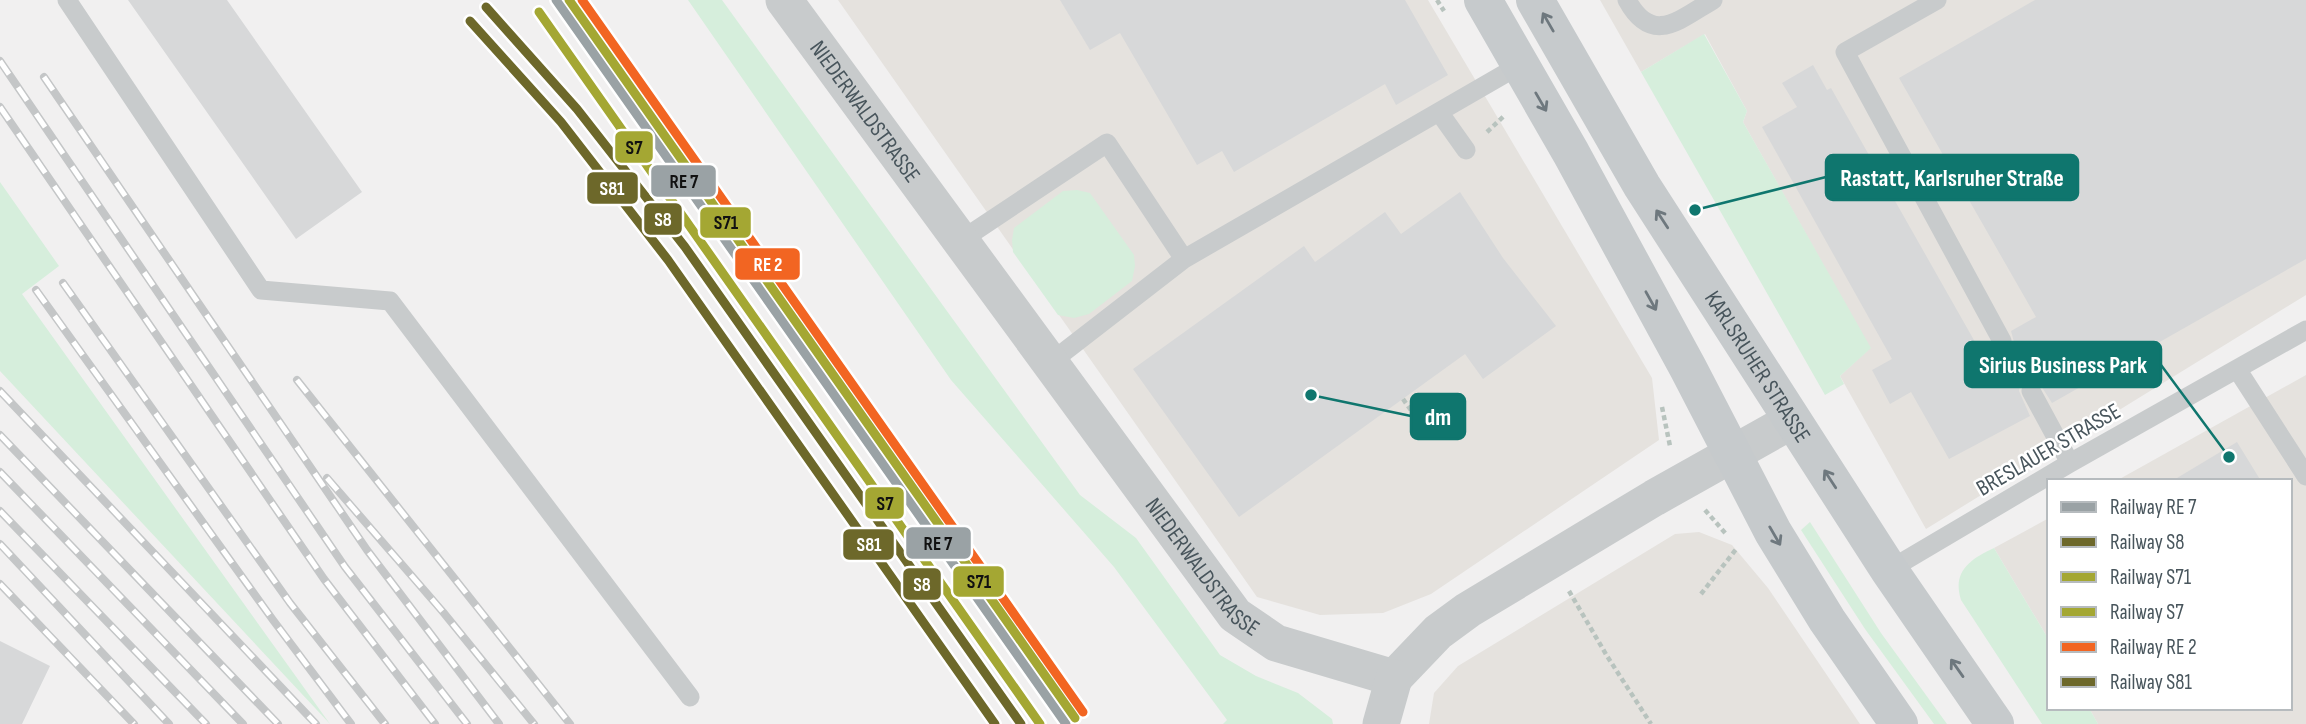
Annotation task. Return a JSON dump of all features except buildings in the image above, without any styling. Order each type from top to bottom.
[{"type":"main road","points":[[1483,0],[1590,189],[1779,543],[1827,620],[1899,724]]},
{"type":"main road","name":"KARLSRUHER STRASSE","points":[[1535,0],[1642,187],[1791,421],[1995,724]]},
{"type":"street","name":"NIEDERWALDSTRASSE","points":[[784,0],[1235,615],[1276,643],[1394,678]]},
{"type":"street","points":[[1381,724],[1394,678],[1438,632],[1468,610],[1551,559],[1791,421]]},
{"type":"lane","points":[[67,0],[261,290],[390,301],[690,697]]},
{"type":"lane","points":[[1627,0],[1634,13],[1645,23],[1658,27],[1672,24],[1713,0]]},
{"type":"lane","points":[[1937,0],[1845,51],[2002,341]]},
{"type":"lane","points":[[1051,362],[1184,259],[1520,65]]},
{"type":"lane","points":[[1439,112],[1466,150]]},
{"type":"lane","points":[[960,240],[1107,143],[1184,259]]},
{"type":"lane","name":"BRESLAUER STRASSE","points":[[1889,570],[2070,463],[2306,330]]},
{"type":"lane","points":[[2237,369],[2306,476]]},
{"type":"lane","points":[[2031,391],[2070,463]]},
{"type":"path","points":[[1492,127],[1504,116]]},
{"type":"path","points":[[1403,399],[1429,436]]},
{"type":"path","points":[[1701,594],[1739,547]]},
{"type":"path","points":[[1551,559],[1606,656],[1651,724]]},
{"type":"shaded area","points":[[838,0],[1428,0],[1652,378],[1659,440],[1431,594],[1383,613],[1320,615],[1257,597]]},
{"type":"shaded area","points":[[1600,0],[2306,0],[2306,295],[1926,529],[1840,376],[1870,348],[1743,122],[1747,111],[1705,34],[1641,72]]},
{"type":"shaded area","points":[[2306,375],[2306,724],[2098,724],[2090,710],[2292,710],[2292,479],[2120,479]]},
{"type":"shaded area","points":[[2047,519],[2047,637],[1994,548]]},
{"type":"shaded area","points":[[1699,532],[1732,545],[1768,588],[1860,724],[1429,724],[1434,693],[1458,666],[1675,534]]},
{"type":"green space","points":[[688,0],[722,0],[1080,495],[1136,538],[1220,655],[1256,676],[1298,693],[1332,719],[1333,724],[1223,724],[1227,720],[1114,567],[951,380]]},
{"type":"green space","points":[[1704,34],[1747,111],[1743,122],[1871,348],[1840,376],[1844,384],[1825,395],[1641,72]]},
{"type":"green space","points":[[0,182],[59,266],[22,294],[330,724],[0,371]]},
{"type":"green space","points":[[1063,191],[1090,193],[1134,255],[1135,266],[1132,281],[1089,314],[1074,318],[1058,315],[1013,252],[1012,240],[1014,228]]},
{"type":"green space","points":[[1810,522],[1881,633],[1947,724],[1934,724],[1865,629],[1801,530]]},
{"type":"green space","points":[[1994,548],[2047,637],[2047,710],[2090,710],[2098,724],[2042,724],[1961,600],[1961,574],[1977,557]]},
{"type":"railway","points":[[0,61],[345,567],[467,724]]},
{"type":"railway","points":[[44,77],[367,550],[499,724]]},
{"type":"railway","points":[[0,107],[324,579],[435,724]]},
{"type":"railway","points":[[63,283],[290,603],[385,724]]},
{"type":"railway","points":[[36,290],[351,724]]},
{"type":"railway","points":[[297,380],[570,724]]},
{"type":"railway","points":[[0,391],[316,724]]},
{"type":"railway","points":[[0,435],[278,724]]},
{"type":"railway","points":[[0,472],[243,724]]},
{"type":"railway","points":[[327,478],[443,612],[534,724]]},
{"type":"railway","points":[[0,511],[206,724]]},
{"type":"railway","points":[[0,544],[169,724]]},
{"type":"railway","points":[[0,584],[134,724]]},
{"type":"transit line","points":[[556,0],[1066,724]]},
{"type":"transit line","points":[[582,0],[1083,712]]},
{"type":"rail line","name":"S71","points":[[569,0],[1075,718]]},
{"type":"rail line","name":"S8","points":[[486,7],[577,109],[685,247],[1021,724]]},
{"type":"rail line","name":"S7","points":[[539,12],[1040,724]]},
{"type":"rail line","name":"S81","points":[[470,21],[561,122],[668,260],[995,724]]},
{"type":"place","name":"Rastatt, Karlsruher Straße","points":[[1695,210]]},
{"type":"place","name":"dm","points":[[1311,395]]},
{"type":"place","name":"Sirius Business Park","points":[[2229,457]]}]
